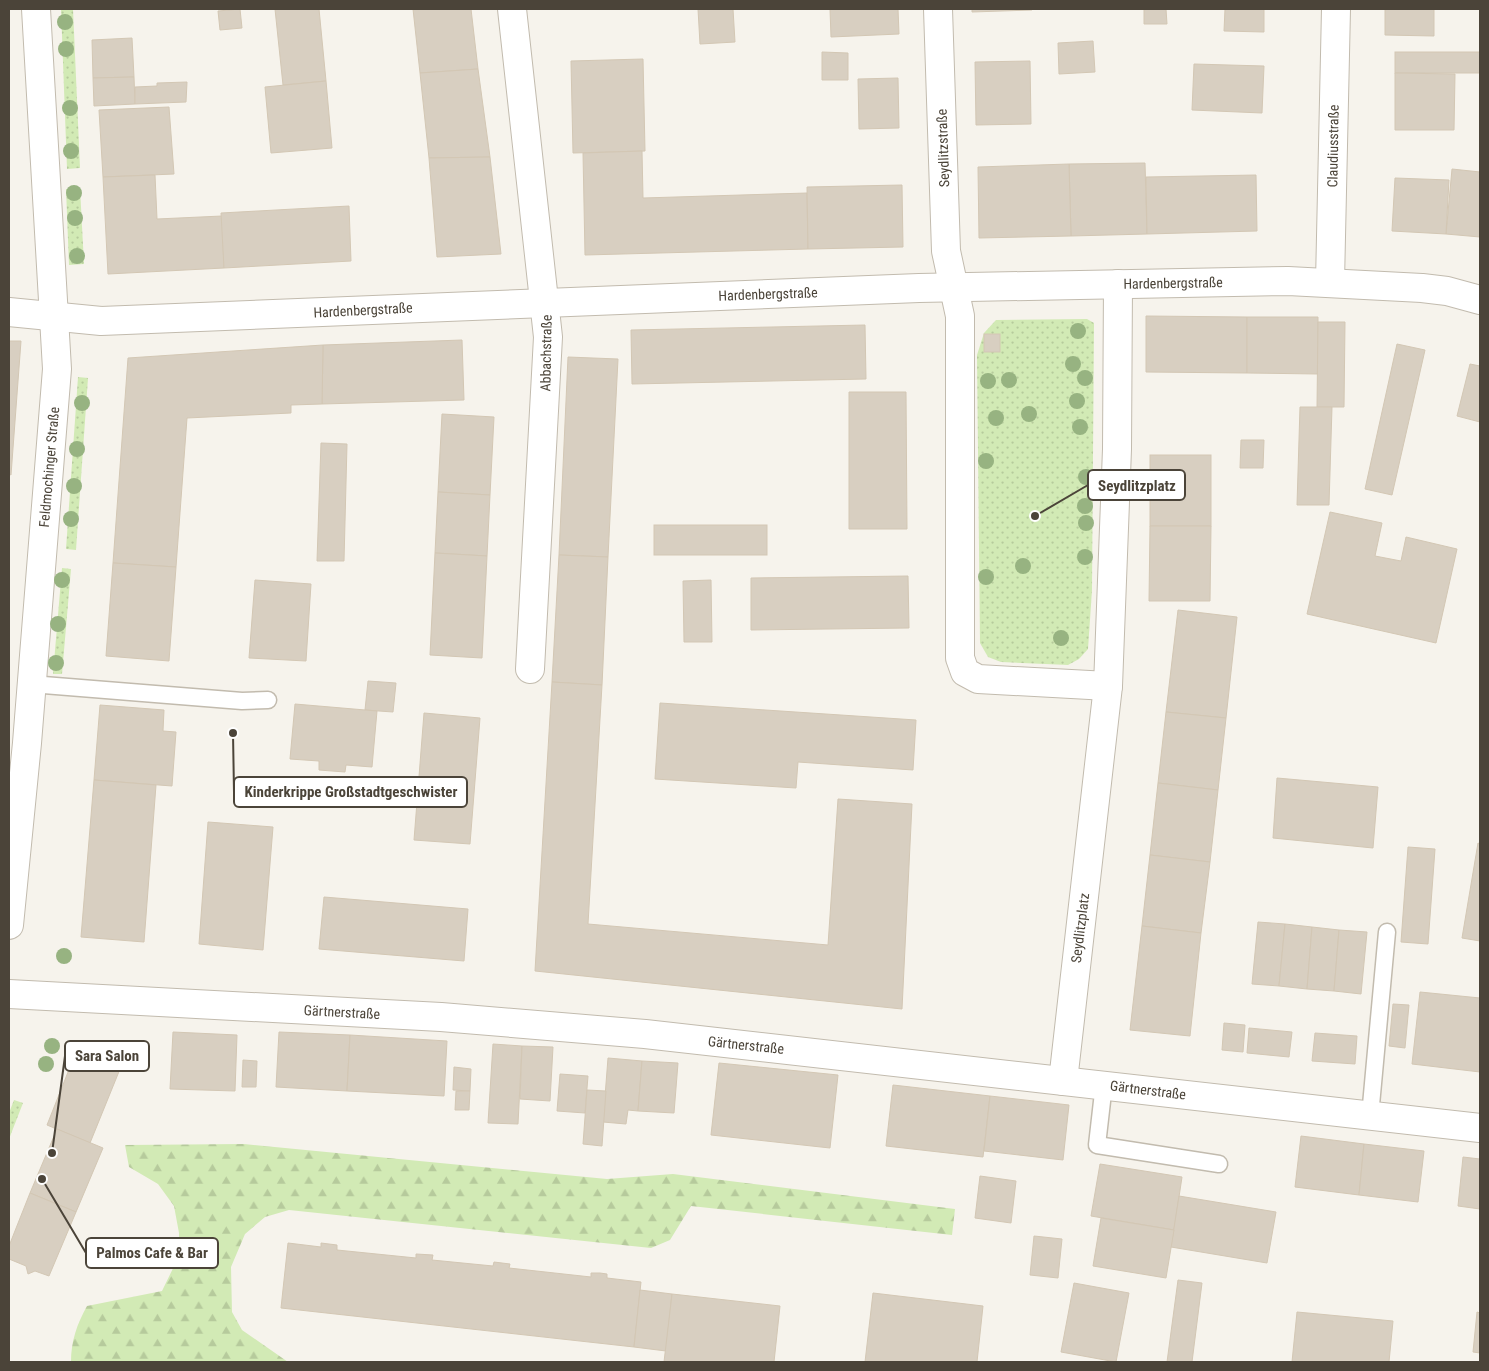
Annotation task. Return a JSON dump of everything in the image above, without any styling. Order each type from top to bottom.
[{"type":"street","name":"Feldmochinger Straße","points":[[9,926],[32,684],[57,369],[36,9]]},
{"type":"street","name":"Abbachstraße","points":[[512,9],[546,302],[548,337],[530,669]]},
{"type":"street","name":"Seydlitzstraße","points":[[938,9],[946,252],[952,287]]},
{"type":"street","name":"Claudiusstraße","points":[[1330,282],[1336,9]]},
{"type":"street","name":"Hardenbergstraße","points":[[9,312],[101,321],[952,287],[1330,282],[1422,288],[1480,300]]},
{"type":"street","name":"Seydlitzplatz","points":[[1063,1081],[1108,686],[1116,459],[1118,284]]},
{"type":"street","points":[[952,287],[960,316],[960,658],[965,672],[978,679],[1108,686]]},
{"type":"street","name":"Gärtnerstraße","points":[[9,994],[441,1017],[596,1030],[1104,1084],[1480,1128]]},
{"type":"lane","points":[[32,684],[232,700],[268,700]]},
{"type":"lane","points":[[1370,1116],[1387,932]]},
{"type":"lane","points":[[1104,1084],[1097,1145],[1219,1164]]},
{"type":"green space","points":[[61,9],[73,9],[80,168],[67,169]]},
{"type":"green space","points":[[80,188],[84,264],[69,265],[66,189]]},
{"type":"green space","points":[[1087,319],[1094,323],[1092,590],[1088,649],[1079,659],[1068,665],[1001,662],[988,657],[980,643],[977,355],[984,333],[996,320]]},
{"type":"green space","points":[[78,377],[88,378],[76,550],[66,549]]},
{"type":"green space","points":[[62,568],[71,569],[62,674],[53,674]]},
{"type":"green space","points":[[14,1100],[23,1103],[9,1139],[9,1113]]},
{"type":"green space","points":[[244,1144],[607,1179],[673,1174],[955,1209],[952,1235],[691,1206],[670,1240],[651,1248],[289,1210],[265,1217],[245,1234],[231,1267],[232,1312],[242,1330],[288,1362],[71,1362],[75,1333],[87,1306],[162,1291],[179,1256],[179,1233],[174,1206],[158,1184],[129,1167],[125,1145]]},
{"type":"building","points":[[240,9],[242,28],[220,30],[218,11]]},
{"type":"building","points":[[275,9],[319,9],[326,81],[283,85]]},
{"type":"building","points":[[413,9],[471,9],[478,69],[420,73]]},
{"type":"building","points":[[698,9],[733,9],[735,42],[700,44]]},
{"type":"building","points":[[830,9],[898,9],[899,34],[831,37]]},
{"type":"building","points":[[972,9],[1032,9],[1032,10],[972,12]]},
{"type":"building","points":[[1144,9],[1166,9],[1167,24],[1144,24]]},
{"type":"building","points":[[1225,9],[1264,9],[1264,32],[1224,31]]},
{"type":"building","points":[[1385,9],[1434,9],[1434,36],[1385,35]]},
{"type":"building","points":[[132,38],[134,77],[93,78],[92,40]]},
{"type":"building","points":[[1093,41],[1095,72],[1059,74],[1058,43]]},
{"type":"building","points":[[822,52],[848,53],[848,80],[822,80]]},
{"type":"building","points":[[1395,52],[1480,52],[1480,73],[1395,73]]},
{"type":"building","points":[[643,59],[645,151],[573,153],[571,61]]},
{"type":"building","points":[[1030,61],[1031,124],[976,125],[975,62]]},
{"type":"building","points":[[1194,64],[1264,66],[1262,113],[1192,110]]},
{"type":"building","points":[[478,69],[490,157],[429,158],[420,73]]},
{"type":"building","points":[[1395,73],[1455,74],[1454,130],[1395,130]]},
{"type":"building","points":[[134,77],[135,104],[94,106],[93,78]]},
{"type":"building","points":[[898,78],[899,128],[859,129],[858,79]]},
{"type":"building","points":[[326,81],[332,148],[271,153],[265,87]]},
{"type":"building","points":[[187,82],[186,102],[135,104],[135,87],[157,86],[157,83]]},
{"type":"building","points":[[169,107],[174,174],[103,177],[99,110]]},
{"type":"building","points":[[642,151],[643,198],[807,193],[808,249],[585,255],[583,153]]},
{"type":"building","points":[[490,157],[501,254],[437,257],[429,158]]},
{"type":"building","points":[[1145,163],[1147,234],[1071,236],[1069,164]]},
{"type":"building","points":[[1069,164],[1071,236],[979,238],[978,167]]},
{"type":"building","points":[[1452,169],[1480,172],[1480,237],[1446,234]]},
{"type":"building","points":[[155,175],[157,219],[222,216],[224,268],[108,274],[103,177]]},
{"type":"building","points":[[1256,175],[1257,231],[1147,234],[1146,177]]},
{"type":"building","points":[[1395,178],[1449,180],[1446,234],[1392,231]]},
{"type":"building","points":[[902,185],[903,247],[808,249],[807,187]]},
{"type":"building","points":[[349,206],[351,261],[224,268],[221,213]]},
{"type":"building","points":[[1146,316],[1247,317],[1247,373],[1146,372]]},
{"type":"building","points":[[1247,317],[1318,317],[1318,374],[1247,373]]},
{"type":"building","points":[[1318,322],[1345,322],[1344,407],[1317,407]]},
{"type":"building","points":[[865,325],[866,379],[632,384],[631,330]]},
{"type":"building","points":[[984,334],[1000,334],[1000,352],[984,352]]},
{"type":"building","points":[[462,340],[464,400],[322,404],[323,345]]},
{"type":"building","points":[[9,341],[21,341],[11,475],[9,474]]},
{"type":"building","points":[[1397,344],[1425,350],[1392,495],[1365,489]]},
{"type":"building","points":[[323,345],[322,404],[291,405],[291,413],[187,418],[176,567],[113,563],[128,358]]},
{"type":"building","points":[[568,357],[618,359],[608,557],[559,555]]},
{"type":"building","points":[[1470,364],[1480,366],[1480,422],[1457,416]]},
{"type":"building","points":[[849,392],[906,392],[907,529],[849,529]]},
{"type":"building","points":[[1300,407],[1332,407],[1329,505],[1297,505]]},
{"type":"building","points":[[442,414],[494,417],[490,495],[438,492]]},
{"type":"building","points":[[1241,440],[1264,440],[1263,468],[1240,468]]},
{"type":"building","points":[[321,443],[347,444],[344,561],[317,561]]},
{"type":"building","points":[[1150,455],[1211,455],[1211,526],[1150,526]]},
{"type":"building","points":[[438,492],[490,495],[487,556],[435,553]]},
{"type":"building","points":[[1330,512],[1382,523],[1375,556],[1401,561],[1406,537],[1457,549],[1436,643],[1307,614]]},
{"type":"building","points":[[654,525],[767,525],[767,555],[654,555]]},
{"type":"building","points":[[1150,526],[1211,526],[1210,601],[1149,601]]},
{"type":"building","points":[[435,553],[487,556],[482,658],[430,655]]},
{"type":"building","points":[[559,555],[608,557],[602,685],[552,682]]},
{"type":"building","points":[[113,563],[176,567],[169,661],[106,656]]},
{"type":"building","points":[[908,576],[909,628],[751,630],[751,578]]},
{"type":"building","points":[[255,580],[311,584],[306,661],[249,658]]},
{"type":"building","points":[[711,580],[712,642],[684,642],[683,581]]},
{"type":"building","points":[[1178,610],[1237,617],[1226,718],[1166,712]]},
{"type":"building","points":[[368,681],[396,683],[393,712],[365,710]]},
{"type":"building","points":[[552,682],[602,685],[588,924],[828,945],[838,799],[912,804],[902,1009],[535,971]]},
{"type":"building","points":[[660,703],[916,720],[913,770],[798,762],[796,788],[655,779]]},
{"type":"building","points":[[295,704],[377,711],[372,767],[346,765],[345,772],[319,770],[319,761],[290,759]]},
{"type":"building","points":[[100,705],[164,710],[163,731],[176,732],[172,786],[94,780]]},
{"type":"building","points":[[1166,712],[1226,718],[1218,790],[1158,783]]},
{"type":"building","points":[[424,713],[480,718],[470,844],[414,840]]},
{"type":"building","points":[[1277,778],[1378,787],[1373,848],[1273,838]]},
{"type":"building","points":[[94,780],[156,785],[144,942],[81,937]]},
{"type":"building","points":[[1158,783],[1218,790],[1210,862],[1150,855]]},
{"type":"building","points":[[208,822],[273,827],[263,950],[199,944]]},
{"type":"building","points":[[1478,843],[1480,844],[1480,941],[1462,938]]},
{"type":"building","points":[[1408,847],[1435,849],[1428,944],[1401,942]]},
{"type":"building","points":[[1150,855],[1210,862],[1201,933],[1142,926]]},
{"type":"building","points":[[324,897],[468,909],[464,961],[319,949]]},
{"type":"building","points":[[1258,922],[1285,924],[1279,986],[1252,984]]},
{"type":"building","points":[[1285,924],[1312,927],[1307,989],[1279,986]]},
{"type":"building","points":[[1142,926],[1201,933],[1190,1036],[1130,1030]]},
{"type":"building","points":[[1312,927],[1339,930],[1334,991],[1307,989]]},
{"type":"building","points":[[1339,930],[1367,932],[1361,994],[1334,991]]},
{"type":"building","points":[[1420,992],[1480,998],[1480,1072],[1412,1064]]},
{"type":"building","points":[[1393,1004],[1409,1005],[1405,1048],[1389,1046]]},
{"type":"building","points":[[1224,1023],[1245,1025],[1243,1052],[1222,1050]]},
{"type":"building","points":[[1249,1028],[1292,1032],[1289,1057],[1247,1053]]},
{"type":"building","points":[[173,1032],[237,1035],[235,1091],[170,1089]]},
{"type":"building","points":[[279,1032],[350,1035],[347,1091],[276,1087]]},
{"type":"building","points":[[1315,1033],[1357,1036],[1355,1064],[1312,1061]]},
{"type":"building","points":[[350,1035],[447,1041],[444,1096],[347,1091]]},
{"type":"building","points":[[493,1044],[522,1046],[518,1124],[488,1123]]},
{"type":"building","points":[[522,1046],[553,1047],[550,1101],[520,1099]]},
{"type":"building","points":[[76,1052],[104,1063],[112,1059],[115,1067],[120,1069],[90,1143],[47,1125]]},
{"type":"building","points":[[608,1058],[642,1061],[638,1111],[628,1110],[626,1124],[603,1122]]},
{"type":"building","points":[[243,1060],[257,1061],[256,1087],[242,1087]]},
{"type":"building","points":[[642,1061],[678,1063],[674,1113],[638,1111]]},
{"type":"building","points":[[719,1063],[838,1075],[830,1148],[711,1135]]},
{"type":"building","points":[[454,1067],[471,1069],[470,1091],[453,1090]]},
{"type":"building","points":[[560,1074],[588,1076],[585,1113],[557,1111]]},
{"type":"building","points":[[893,1085],[990,1096],[983,1157],[886,1146]]},
{"type":"building","points":[[587,1090],[606,1091],[602,1146],[583,1144]]},
{"type":"building","points":[[456,1091],[470,1091],[469,1110],[455,1110]]},
{"type":"building","points":[[990,1096],[1069,1105],[1063,1160],[984,1151]]},
{"type":"building","points":[[57,1129],[103,1148],[76,1212],[30,1193]]},
{"type":"building","points":[[1301,1136],[1364,1144],[1359,1195],[1295,1187]]},
{"type":"building","points":[[1364,1144],[1424,1151],[1418,1202],[1359,1195]]},
{"type":"building","points":[[1463,1157],[1480,1159],[1480,1209],[1458,1206]]},
{"type":"building","points":[[1100,1164],[1182,1177],[1174,1230],[1091,1216]]},
{"type":"building","points":[[980,1176],[1016,1181],[1011,1223],[975,1218]]},
{"type":"building","points":[[30,1193],[76,1212],[49,1276],[35,1271],[28,1274],[26,1266],[9,1259],[9,1246]]},
{"type":"building","points":[[1179,1196],[1276,1212],[1267,1263],[1171,1247]]},
{"type":"building","points":[[1101,1218],[1174,1230],[1166,1278],[1093,1266]]},
{"type":"building","points":[[1034,1236],[1062,1239],[1058,1278],[1030,1275]]},
{"type":"building","points":[[288,1243],[321,1247],[321,1243],[337,1245],[337,1250],[416,1258],[416,1254],[433,1255],[432,1260],[493,1266],[494,1262],[510,1264],[509,1268],[591,1277],[591,1273],[600,1273],[607,1274],[607,1278],[641,1282],[634,1347],[281,1308]]},
{"type":"building","points":[[1178,1280],[1202,1283],[1192,1362],[1167,1362]]},
{"type":"building","points":[[1074,1283],[1129,1293],[1116,1362],[1061,1352]]},
{"type":"building","points":[[640,1290],[672,1294],[666,1351],[634,1347]]},
{"type":"building","points":[[873,1293],[983,1306],[977,1362],[865,1362]]},
{"type":"building","points":[[672,1294],[780,1306],[774,1362],[664,1362]]},
{"type":"building","points":[[1297,1312],[1393,1321],[1389,1362],[1292,1362]]},
{"type":"building","points":[[1477,1312],[1480,1313],[1480,1353],[1473,1352]]},
{"type":"place","name":"Seydlitzplatz","points":[[1035,516]]},
{"type":"place","name":"Kinderkrippe Großstadtgeschwister","points":[[233,733]]},
{"type":"place","name":"Sara Salon","points":[[52,1153]]},
{"type":"place","name":"Palmos Cafe & Bar","points":[[42,1179]]}]
